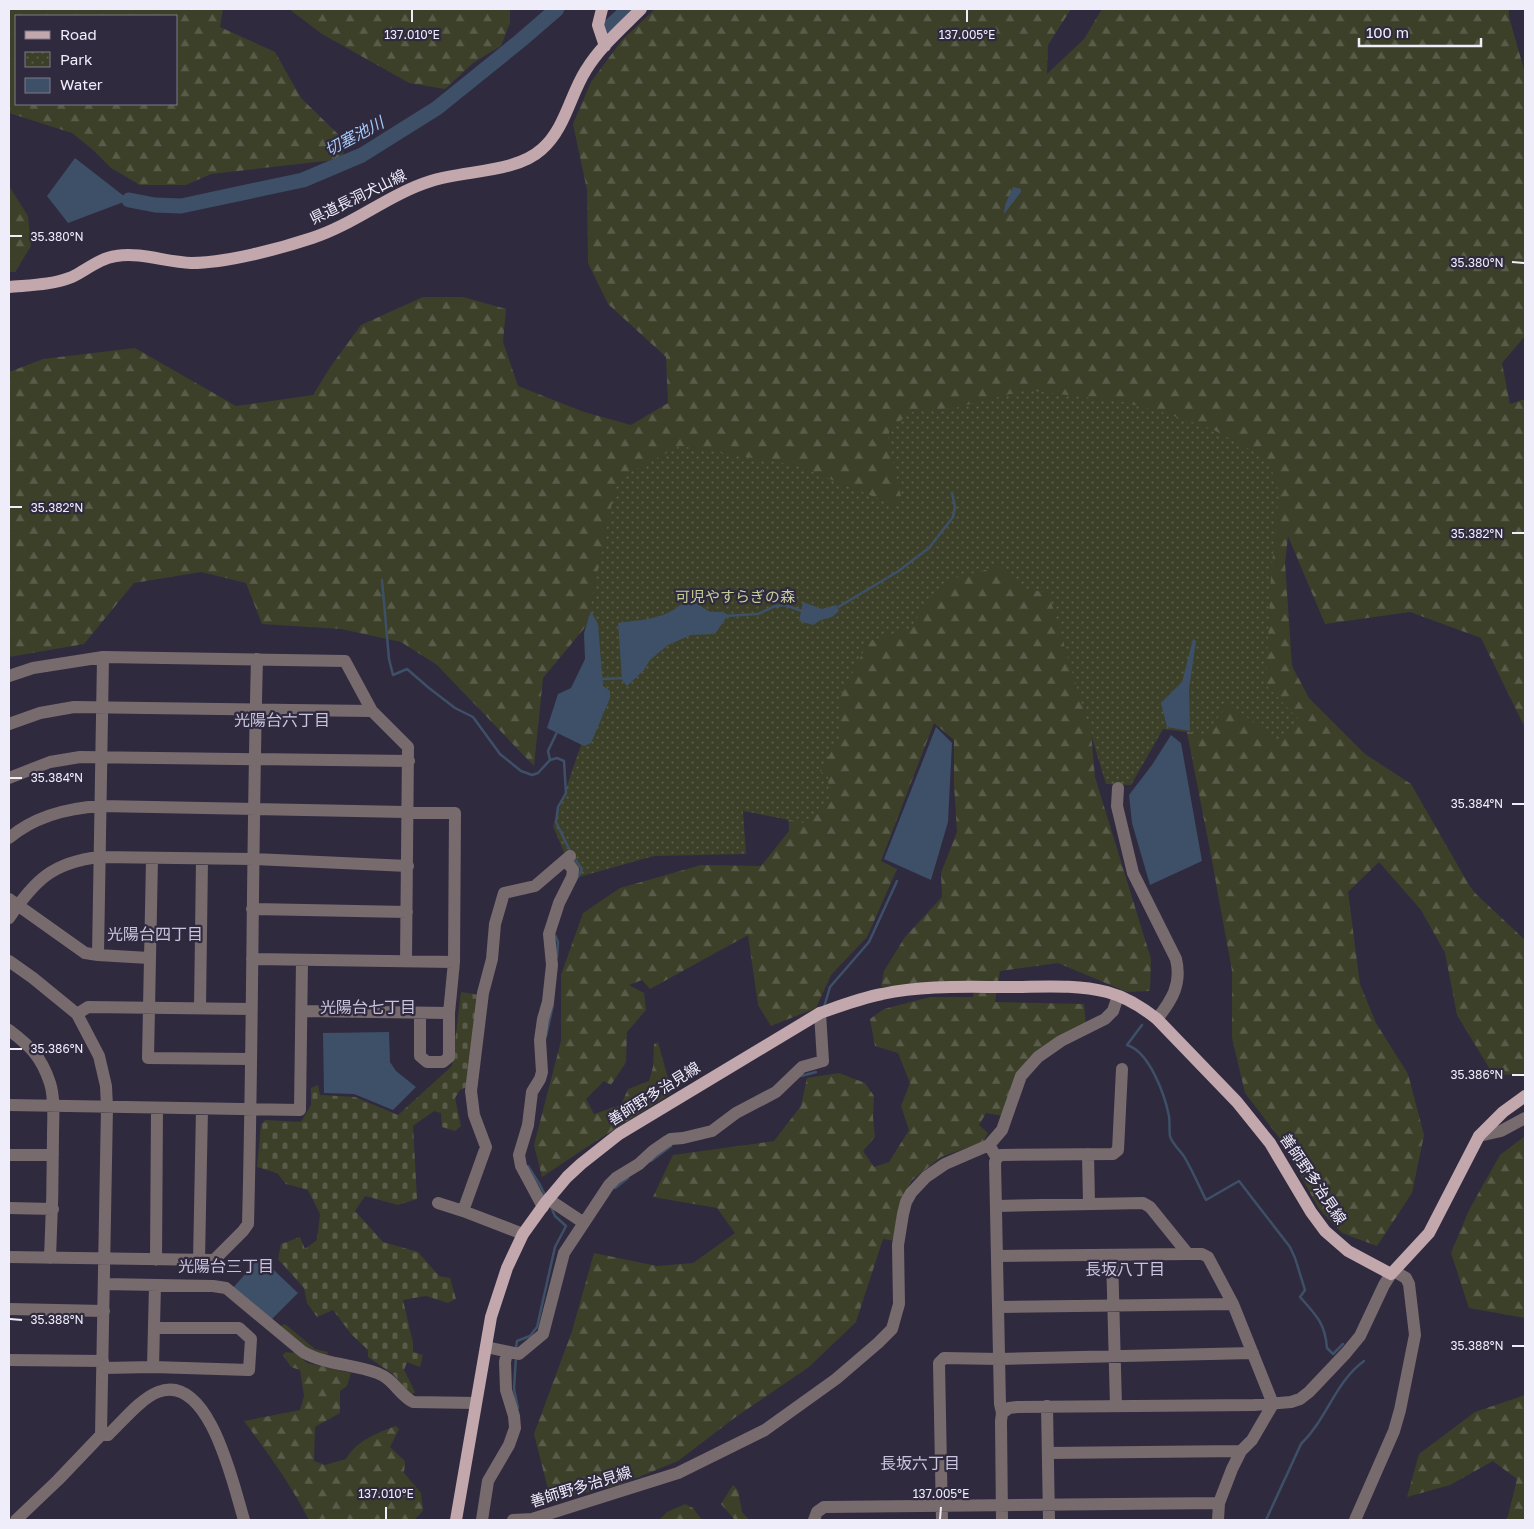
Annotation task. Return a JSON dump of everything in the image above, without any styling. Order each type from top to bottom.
[{"type":"main road","points":[[602,9],[598,25],[605,46]]},
{"type":"main road","name":"県道長洞犬山線","points":[[9,287],[56,282],[105,259],[116,256],[202,263],[261,252],[348,224],[408,189],[452,175],[507,165],[526,159],[543,149],[552,137],[583,75],[605,46],[641,9]]},
{"type":"main road","name":"善師野多治見線","points":[[456,1520],[475,1403],[491,1317],[497,1297],[507,1268],[523,1234],[567,1177],[619,1134],[820,1013],[882,994],[918,989],[1063,987],[1100,990],[1138,1006],[1157,1019],[1243,1108],[1270,1143],[1311,1212],[1325,1231],[1348,1251],[1393,1273]]},
{"type":"main road","points":[[1393,1273],[1429,1233],[1479,1136],[1503,1112],[1525,1096]]},
{"type":"street","points":[[98,955],[103,657]]},
{"type":"street","points":[[9,676],[33,668],[103,657],[345,661],[372,711],[408,747],[406,961]]},
{"type":"street","points":[[9,1257],[214,1260],[248,1224],[251,1110],[252,909],[258,659]]},
{"type":"street","points":[[9,724],[40,712],[74,707],[372,711]]},
{"type":"street","points":[[9,778],[50,762],[80,757],[409,762]]},
{"type":"street","points":[[1118,788],[1117,806],[1133,873],[1176,959],[1178,969],[1176,991],[1170,1003],[1157,1019]]},
{"type":"street","points":[[9,838],[18,830],[37,820],[80,807],[456,813],[454,962],[449,1057],[444,1062],[427,1062],[420,1056],[420,1013]]},
{"type":"street","points":[[9,918],[13,902],[40,879],[56,868],[81,859],[100,857],[202,860],[253,859],[408,866]]},
{"type":"street","points":[[463,1211],[486,1148],[474,1115],[471,1091],[483,993],[492,959],[496,924],[504,893],[535,886],[568,858],[573,870],[572,876],[559,903],[549,934],[552,965],[540,1040],[542,1072],[532,1092],[528,1125],[519,1156],[520,1166],[548,1203],[570,1214],[587,1219]]},
{"type":"street","points":[[152,859],[148,1058],[250,1059]]},
{"type":"street","points":[[200,1008],[202,860]]},
{"type":"street","points":[[13,902],[85,953],[149,958]]},
{"type":"street","points":[[252,909],[407,912]]},
{"type":"street","points":[[252,958],[454,962]]},
{"type":"street","points":[[9,1105],[300,1110],[302,960]]},
{"type":"street","points":[[9,961],[33,978],[76,1014],[99,1056],[106,1086],[107,1107],[101,1435],[16,1520]]},
{"type":"street","points":[[997,1158],[989,1145],[1002,1130],[1021,1076],[1038,1057],[1061,1041],[1105,1019],[1113,1010],[1118,996]]},
{"type":"street","points":[[76,1014],[88,1007],[251,1009]]},
{"type":"street","points":[[302,1011],[450,1013]]},
{"type":"street","points":[[482,1520],[488,1481],[509,1445],[514,1428],[514,1416],[506,1390],[505,1362],[512,1353],[543,1334],[564,1253],[609,1185],[671,1139],[712,1131],[736,1112],[776,1092],[802,1067],[823,1061],[820,1013]]},
{"type":"street","points":[[9,1030],[31,1046],[42,1063],[51,1084],[53,1105],[53,1209],[50,1258]]},
{"type":"street","points":[[1002,1520],[1002,1413],[1000,1404],[995,1162],[1001,1155],[1113,1154],[1118,1150],[1122,1069]]},
{"type":"street","points":[[156,1260],[157,1108]]},
{"type":"street","points":[[199,1260],[202,1109]]},
{"type":"street","points":[[1479,1136],[1501,1131],[1525,1118]]},
{"type":"street","name":"善師野多治見線","points":[[513,1520],[532,1519],[678,1473],[765,1430],[836,1379],[892,1329],[899,1304],[898,1245],[903,1214],[911,1193],[926,1177],[945,1164],[989,1145]]},
{"type":"street","points":[[9,1155],[53,1154]]},
{"type":"street","points":[[1088,1154],[1089,1204]]},
{"type":"street","points":[[438,1202],[523,1234]]},
{"type":"street","points":[[997,1206],[1142,1203],[1150,1207],[1188,1254]]},
{"type":"street","points":[[9,1208],[53,1209]]},
{"type":"street","points":[[997,1256],[1202,1254],[1208,1257],[1233,1304],[1273,1404]]},
{"type":"street","points":[[1112,1255],[1116,1406]]},
{"type":"street","points":[[1002,1413],[1009,1408],[1047,1406],[1273,1404],[1300,1399],[1346,1354],[1360,1336],[1384,1285],[1393,1273],[1406,1278],[1409,1284],[1416,1334],[1394,1431],[1355,1520]]},
{"type":"street","points":[[104,1284],[213,1286],[226,1288],[303,1352],[315,1359],[378,1373],[391,1380],[407,1399],[413,1402],[475,1403]]},
{"type":"street","points":[[153,1367],[155,1285]]},
{"type":"street","points":[[998,1307],[1233,1304]]},
{"type":"street","points":[[9,1309],[104,1311]]},
{"type":"street","points":[[9,1360],[249,1370],[251,1339],[239,1328],[155,1328]]},
{"type":"street","points":[[486,1347],[512,1353]]},
{"type":"street","points":[[942,1520],[939,1364],[944,1358],[1000,1359],[1253,1354]]},
{"type":"street","points":[[101,1435],[108,1435],[148,1398],[159,1392],[171,1390],[188,1395],[197,1403],[222,1446],[244,1520]]},
{"type":"street","points":[[1218,1520],[1220,1503],[1232,1469],[1241,1451],[1252,1440],[1273,1404]]},
{"type":"street","points":[[1047,1406],[1049,1520]]},
{"type":"street","points":[[1048,1453],[1241,1451]]},
{"type":"street","points":[[814,1520],[817,1512],[824,1507],[1220,1503]]},
{"type":"green space","points":[[9,9],[223,9],[220,27],[275,52],[301,98],[344,140],[343,159],[211,174],[186,185],[140,185],[111,168],[72,133],[9,113]]},
{"type":"green space","points":[[289,9],[510,9],[510,23],[501,46],[473,63],[445,89],[409,83],[322,34]]},
{"type":"green space","points":[[655,9],[1071,9],[1048,45],[1047,74],[1084,39],[1102,9],[1509,9],[1509,17],[1525,73],[1525,336],[1502,363],[1510,404],[1525,399],[1525,728],[1481,638],[1410,612],[1325,624],[1288,536],[1285,563],[1292,666],[1309,698],[1365,754],[1411,784],[1469,885],[1476,894],[1525,940],[1525,1073],[1494,1076],[1457,1015],[1445,953],[1421,910],[1379,862],[1348,892],[1360,984],[1376,1023],[1408,1074],[1424,1135],[1412,1193],[1377,1246],[1342,1233],[1319,1209],[1281,1140],[1245,1093],[1232,1038],[1232,971],[1185,722],[1089,709],[1095,777],[1151,959],[1150,991],[1127,992],[1058,963],[1000,971],[995,1002],[1084,1004],[1086,1026],[1030,1057],[1003,1116],[986,1113],[979,1125],[988,1133],[983,1142],[941,1157],[911,1181],[903,1201],[896,1241],[883,1239],[856,1322],[809,1367],[737,1416],[678,1461],[619,1485],[551,1501],[534,1434],[572,1331],[594,1253],[657,1266],[693,1263],[735,1233],[717,1208],[653,1197],[673,1155],[774,1141],[801,1106],[807,1078],[839,1073],[865,1083],[874,1096],[873,1117],[875,1137],[863,1151],[874,1167],[889,1162],[909,1130],[901,1106],[910,1083],[898,1053],[875,1046],[870,1019],[884,1009],[930,997],[973,997],[974,982],[881,987],[884,971],[905,937],[942,897],[941,873],[957,832],[954,740],[934,723],[881,861],[897,869],[867,937],[831,975],[816,1008],[771,1026],[758,1005],[748,935],[650,989],[642,980],[629,985],[644,993],[646,1010],[627,1032],[626,1062],[611,1085],[604,1081],[586,1099],[594,1114],[621,1105],[628,1089],[649,1081],[653,1067],[654,1044],[658,1042],[672,1093],[542,1177],[534,1145],[561,1041],[561,975],[583,913],[620,888],[701,865],[761,866],[789,831],[787,780],[634,702],[597,613],[543,678],[534,766],[437,665],[401,642],[341,629],[262,624],[246,583],[201,572],[134,583],[84,644],[9,657],[9,372],[43,359],[135,348],[236,406],[313,395],[331,366],[361,325],[423,297],[463,297],[506,309],[503,342],[518,386],[584,412],[631,425],[668,403],[666,357],[608,304],[588,263],[587,190],[573,124],[591,82],[622,40]]},
{"type":"green space","points":[[9,186],[28,216],[31,246],[15,272],[9,272]]},
{"type":"green space","name":"可児やすらぎの森","points":[[1026,390],[1123,402],[1162,412],[1212,429],[1268,459],[1279,492],[1271,575],[1266,685],[1301,722],[1279,744],[1230,703],[1204,734],[1163,729],[1131,785],[1106,784],[1048,592],[1026,590],[1000,566],[952,579],[926,600],[912,628],[869,641],[839,699],[839,739],[820,771],[828,777],[829,799],[805,823],[743,811],[746,854],[654,856],[575,878],[553,826],[599,693],[584,638],[617,479],[680,446],[795,465],[892,504],[902,501],[888,439],[890,428],[914,411],[955,408]]},
{"type":"green space","points":[[461,992],[479,995],[469,1086],[460,1090],[455,1098],[461,1126],[455,1131],[442,1127],[441,1113],[434,1111],[413,1126],[417,1199],[398,1205],[365,1196],[355,1211],[383,1242],[418,1252],[439,1276],[450,1278],[456,1299],[448,1303],[426,1296],[403,1300],[413,1343],[413,1352],[423,1355],[420,1367],[407,1362],[404,1370],[415,1392],[410,1395],[393,1374],[368,1357],[368,1350],[352,1335],[333,1310],[317,1317],[307,1303],[304,1288],[278,1259],[281,1244],[300,1237],[305,1249],[317,1240],[320,1214],[308,1190],[286,1184],[277,1173],[257,1167],[261,1125],[265,1120],[301,1122],[311,1105],[311,1088],[318,1085],[320,1095],[355,1097],[398,1115],[452,1066]]},
{"type":"green space","points":[[1525,1136],[1525,1318],[1469,1308],[1451,1253],[1469,1210],[1500,1155]]},
{"type":"green space","points":[[285,1324],[315,1349],[328,1352],[325,1359],[307,1353],[303,1359],[307,1363],[351,1373],[347,1386],[340,1391],[340,1413],[315,1427],[314,1461],[325,1465],[346,1459],[361,1442],[396,1426],[399,1429],[390,1447],[405,1461],[404,1473],[421,1493],[423,1511],[414,1520],[309,1520],[279,1469],[244,1421],[300,1410],[304,1396],[300,1370],[291,1367],[283,1355],[286,1352],[292,1353],[298,1347],[279,1327]]},
{"type":"green space","points":[[1525,1395],[1525,1520],[1507,1520],[1517,1479],[1493,1461],[1450,1485],[1407,1497],[1419,1454],[1475,1412]]},
{"type":"green space","points":[[733,1485],[738,1490],[742,1512],[749,1520],[735,1520],[721,1504]]},
{"type":"green space","points":[[685,1504],[693,1508],[702,1520],[659,1520],[667,1512]]},
{"type":"water","points":[[75,158],[129,200],[68,223],[47,196]]},
{"type":"water","points":[[1013,187],[1021,189],[1021,192],[1004,214],[1005,205]]},
{"type":"water","points":[[686,600],[692,600],[710,612],[723,612],[728,615],[715,634],[691,635],[668,645],[650,660],[644,670],[627,686],[622,680],[618,623],[663,615]]},
{"type":"water","points":[[803,602],[822,609],[836,605],[839,611],[832,617],[821,620],[813,625],[799,621]]},
{"type":"water","points":[[591,611],[598,624],[603,686],[610,691],[610,698],[591,743],[584,746],[547,728],[558,694],[571,688],[585,659],[584,633]]},
{"type":"water","points":[[1193,639],[1196,641],[1189,689],[1190,731],[1167,727],[1161,703],[1182,682]]},
{"type":"water","points":[[936,727],[952,743],[948,822],[931,880],[884,859]]},
{"type":"water","points":[[1171,735],[1181,743],[1202,861],[1150,885],[1132,823],[1129,795],[1152,765]]},
{"type":"water","points":[[389,1032],[390,1062],[396,1071],[416,1087],[393,1110],[354,1094],[324,1093],[323,1033]]},
{"type":"water","points":[[260,1257],[298,1293],[268,1323],[233,1288]]},
{"type":"waterway","name":"切塞池川","points":[[129,200],[155,205],[181,206],[303,180],[362,155],[437,108],[557,9]]},
{"type":"waterway","points":[[609,27],[629,9]]},
{"type":"waterway","points":[[835,609],[897,572],[929,548],[953,517],[955,507],[952,493]]},
{"type":"waterway","points":[[382,580],[389,659],[393,675],[407,669],[455,708],[473,717],[500,754],[521,771],[532,775],[538,773],[550,760],[557,758],[564,761],[566,793],[558,807],[556,822],[570,851]]},
{"type":"waterway","points":[[725,616],[758,614],[775,606],[785,605],[802,611]]},
{"type":"waterway","points":[[601,681],[602,679],[624,678]]},
{"type":"waterway","points":[[550,760],[548,751],[558,730]]},
{"type":"waterway","points":[[574,858],[582,869],[578,877]]},
{"type":"waterway","points":[[824,1007],[830,987],[869,942],[897,881]]},
{"type":"waterway","points":[[555,935],[558,942],[557,957]]},
{"type":"waterway","points":[[546,1036],[553,1005]]},
{"type":"waterway","points":[[1142,1025],[1127,1045],[1143,1056],[1155,1076],[1167,1107],[1171,1139],[1185,1158],[1206,1200],[1239,1181],[1290,1247],[1305,1290],[1300,1297],[1315,1314],[1322,1326],[1327,1348],[1333,1354],[1343,1344]]},
{"type":"waterway","points":[[801,1076],[816,1072]]},
{"type":"waterway","points":[[651,1161],[671,1146]]},
{"type":"waterway","points":[[528,1166],[545,1195]]},
{"type":"waterway","points":[[615,1188],[628,1178]]},
{"type":"waterway","points":[[516,1348],[517,1341],[530,1336],[537,1327],[555,1247],[566,1226],[555,1216],[551,1207]]},
{"type":"waterway","points":[[516,1356],[514,1389],[518,1408]]},
{"type":"waterway","points":[[1266,1520],[1301,1444],[1318,1423],[1346,1379],[1364,1361]]},
{"type":"district","name":"光陽台六丁目","points":[[282,720]]},
{"type":"district","name":"光陽台四丁目","points":[[155,934]]},
{"type":"district","name":"光陽台七丁目","points":[[368,1007]]},
{"type":"district","name":"光陽台三丁目","points":[[226,1266]]},
{"type":"district","name":"長坂八丁目","points":[[1125,1269]]},
{"type":"district","name":"長坂六丁目","points":[[920,1463]]}]
